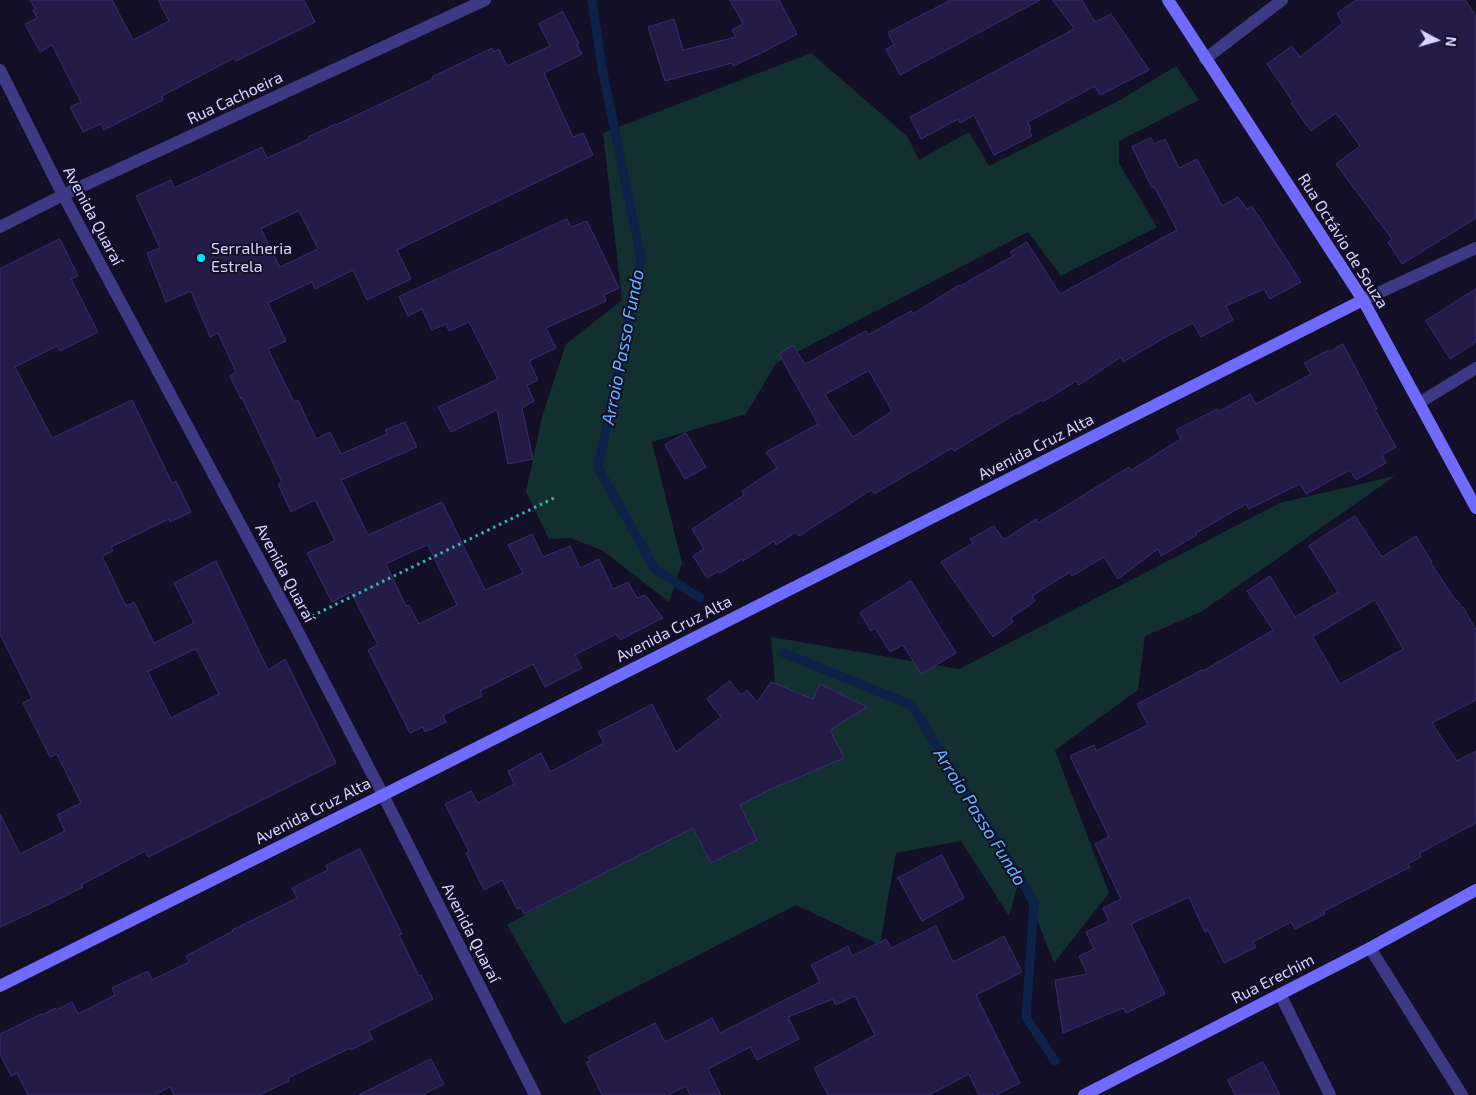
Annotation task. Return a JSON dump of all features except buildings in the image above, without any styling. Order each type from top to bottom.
[{"type":"street","name":"Rua Cachoeira","points":[[0,227],[63,195],[485,0]]},
{"type":"street","name":"Rua Octávio de Souza","points":[[1168,0],[1363,300],[1476,508]]},
{"type":"street","points":[[1205,58],[1282,0]]},
{"type":"street","name":"Avenida Quaraí","points":[[0,70],[63,195],[294,624],[535,1095]]},
{"type":"street","points":[[1363,300],[1476,248]]},
{"type":"street","name":"Avenida Cruz Alta","points":[[0,986],[383,795],[1363,300]]},
{"type":"street","points":[[1419,403],[1476,368]]},
{"type":"street","name":"Rua Erechim","points":[[1084,1095],[1370,948],[1476,890]]},
{"type":"street","points":[[1370,948],[1462,1095]]},
{"type":"street","points":[[1280,994],[1330,1095]]},
{"type":"path","points":[[294,624],[554,498]]},
{"type":"green space","points":[[811,53],[907,136],[919,160],[969,132],[989,166],[1120,100],[1176,66],[1199,100],[1119,141],[1119,163],[1157,227],[1061,276],[1028,232],[776,363],[746,414],[652,442],[682,563],[669,602],[603,551],[571,538],[549,539],[526,492],[542,417],[566,344],[622,300],[603,133]]},
{"type":"green space","points":[[1395,476],[1201,612],[1145,636],[1138,690],[1055,750],[1109,893],[1054,963],[1020,877],[1009,916],[961,841],[896,853],[880,945],[796,905],[564,1024],[507,925],[783,769],[771,637],[959,669],[1280,503]]},
{"type":"waterway","name":"Arroio Passo Fundo","points":[[592,0],[602,68],[641,258],[598,468],[655,569],[700,598]]},
{"type":"waterway","name":"Arroio Passo Fundo","points":[[784,653],[911,705],[1019,876],[1034,903],[1026,1017],[1055,1061]]},
{"type":"place","name":"Serralheria Estrela","points":[[201,258]]}]
